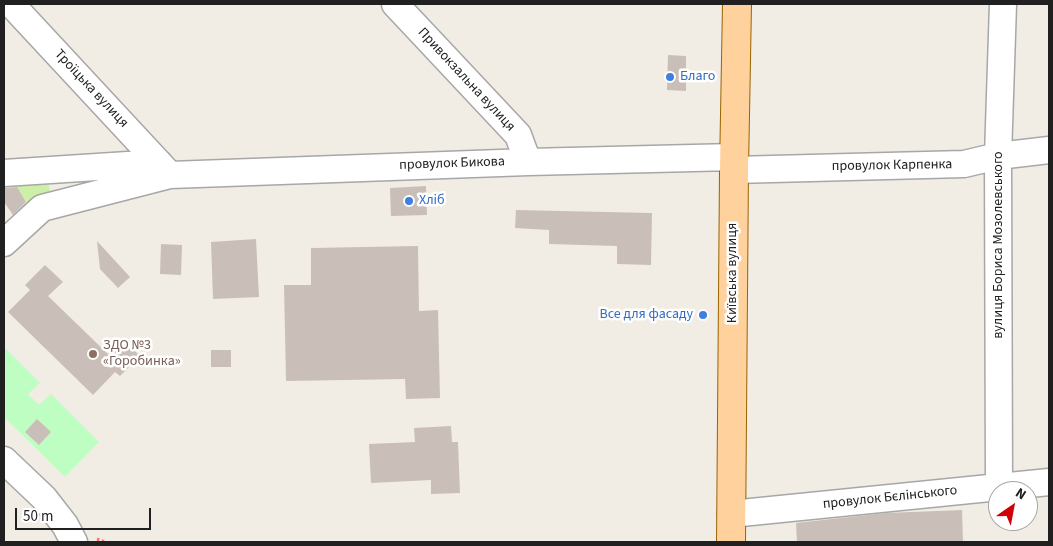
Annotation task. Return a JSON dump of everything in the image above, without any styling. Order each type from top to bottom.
[{"type":"main road","name":"Київська вулиця","points":[[731,542],[736,4]]},
{"type":"street","name":"Троїцька вулиця","points":[[11,4],[165,169]]},
{"type":"street","name":"Привокзальна вулиця","points":[[394,4],[518,135],[528,162]]},
{"type":"street","name":"вулиця Бориса Мозолевського","points":[[1000,481],[998,156],[1003,4]]},
{"type":"street","name":"провулок Карпенка","points":[[734,163],[964,164],[998,156],[1049,150]]},
{"type":"street","name":"провулок Бикова","points":[[4,173],[165,169],[442,172],[528,162],[734,163]]},
{"type":"street","points":[[4,243],[42,208],[165,169]]},
{"type":"street","points":[[4,460],[44,498],[65,525],[86,541]]},
{"type":"street","name":"провулок Бєлінського","points":[[731,514],[988,488]]},
{"type":"path","points":[[86,541],[105,542]]},
{"type":"green space","points":[[13,182],[48,183],[51,195],[28,204]]},
{"type":"green space","points":[[4,347],[40,383],[28,394],[39,405],[51,394],[99,442],[65,477],[4,417]]},
{"type":"building","points":[[668,55],[686,56],[686,91],[667,90]]},
{"type":"building","name":"Хліб","points":[[426,186],[427,215],[391,216],[390,188]]},
{"type":"building","points":[[17,187],[26,202],[13,215],[4,202],[4,188]]},
{"type":"building","points":[[516,210],[652,213],[651,265],[617,264],[617,246],[549,244],[549,230],[515,228]]},
{"type":"building","points":[[256,239],[259,297],[213,299],[211,242]]},
{"type":"building","points":[[97,241],[130,277],[118,288],[100,269]]},
{"type":"building","points":[[161,244],[182,245],[181,275],[160,274]]},
{"type":"building","points":[[418,246],[419,311],[438,310],[440,398],[406,399],[405,379],[286,381],[284,285],[311,285],[311,248]]},
{"type":"building","name":"ЗДО №3 «Горобинка»","points":[[45,265],[63,282],[48,296],[108,354],[122,339],[140,356],[120,376],[115,372],[93,395],[8,312],[30,290],[25,285]]},
{"type":"building","points":[[211,350],[231,350],[231,367],[211,367]]},
{"type":"building","points":[[37,419],[51,432],[39,445],[25,432]]},
{"type":"building","points":[[451,426],[452,442],[458,442],[460,493],[431,494],[431,480],[371,483],[369,444],[415,442],[414,428]]},
{"type":"building","points":[[962,510],[963,542],[797,542],[796,523],[886,513]]},
{"type":"place","name":"Благо","points":[[670,77]]},
{"type":"place","name":"Хліб","points":[[409,201]]},
{"type":"place","name":"Все для фасаду","points":[[703,315]]},
{"type":"place","name":"ЗДО №3 «Горобинка»","points":[[93,354]]}]
